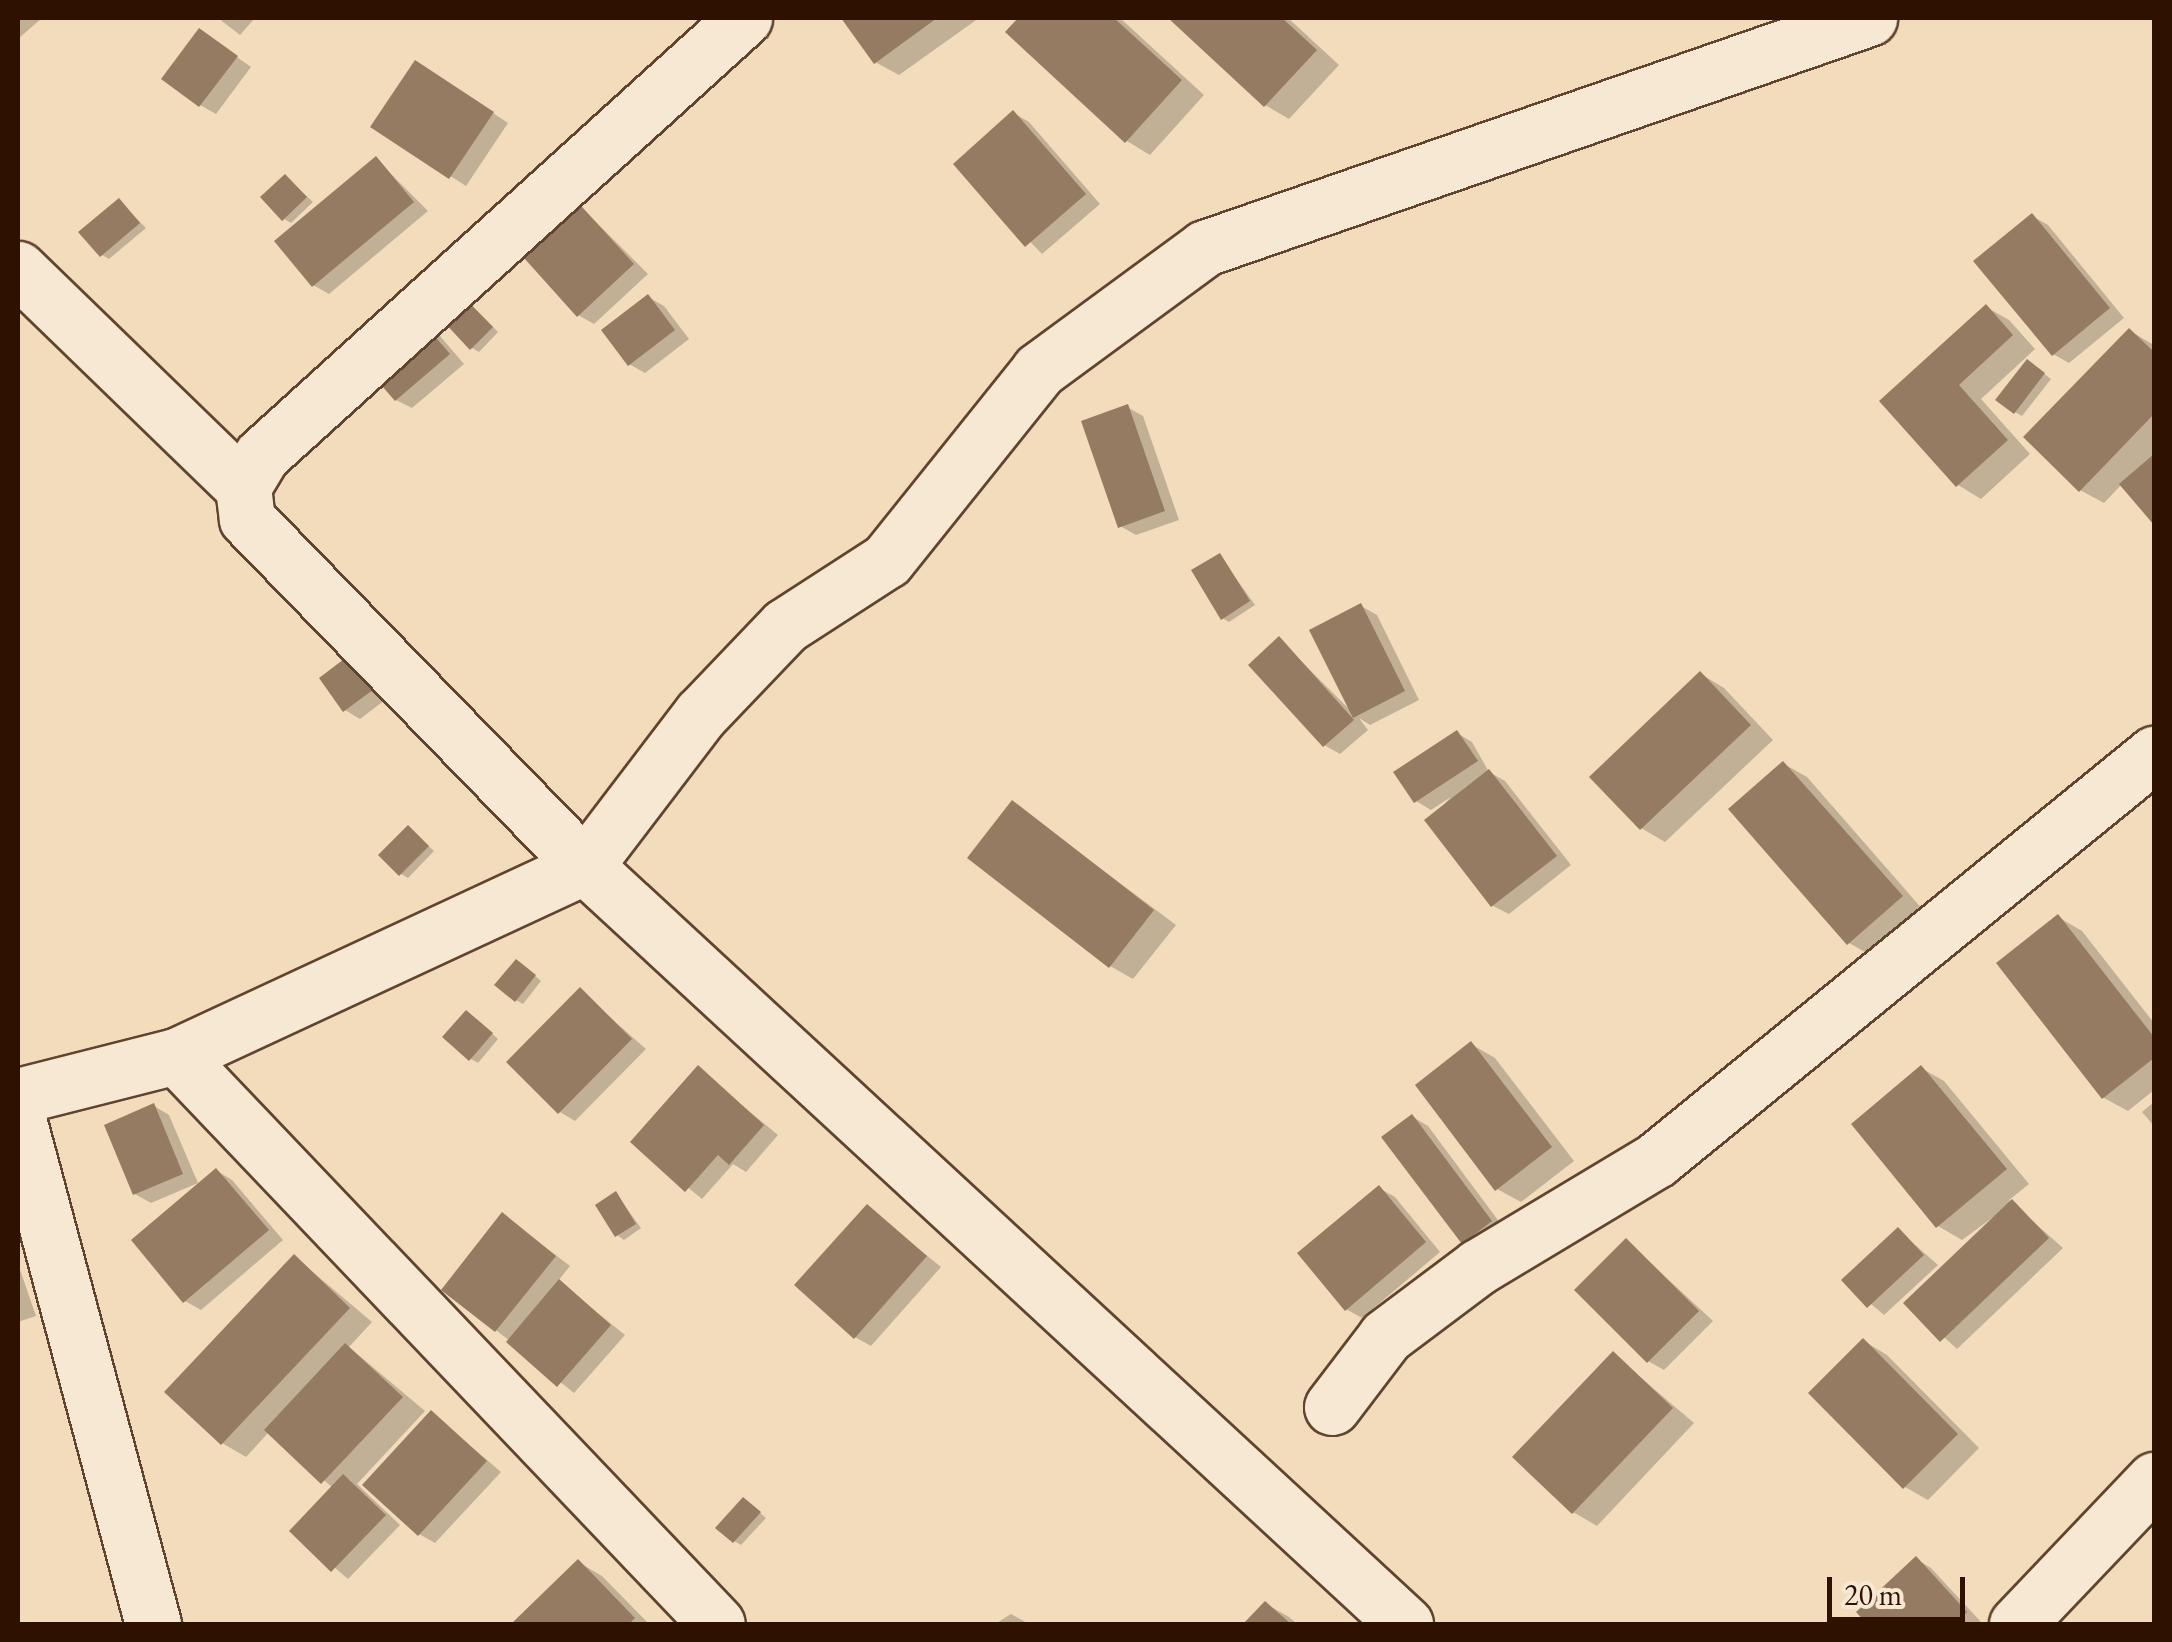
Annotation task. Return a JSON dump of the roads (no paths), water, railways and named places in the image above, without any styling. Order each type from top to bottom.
[{"type":"street","points":[[744,18],[262,456],[243,487],[247,519],[585,866],[1406,1624]]},
{"type":"street","points":[[18,1096],[176,1056],[585,866],[701,714],[786,626],[888,560],[1038,370],[1204,248],[1869,18]]},
{"type":"street","points":[[18,269],[243,487]]},
{"type":"street","points":[[1332,1407],[1386,1336],[1478,1267],[1656,1160],[2154,754]]},
{"type":"street","points":[[176,1056],[717,1624]]},
{"type":"street","points":[[18,1118],[153,1624]]},
{"type":"street","points":[[2016,1624],[2154,1480]]}]
